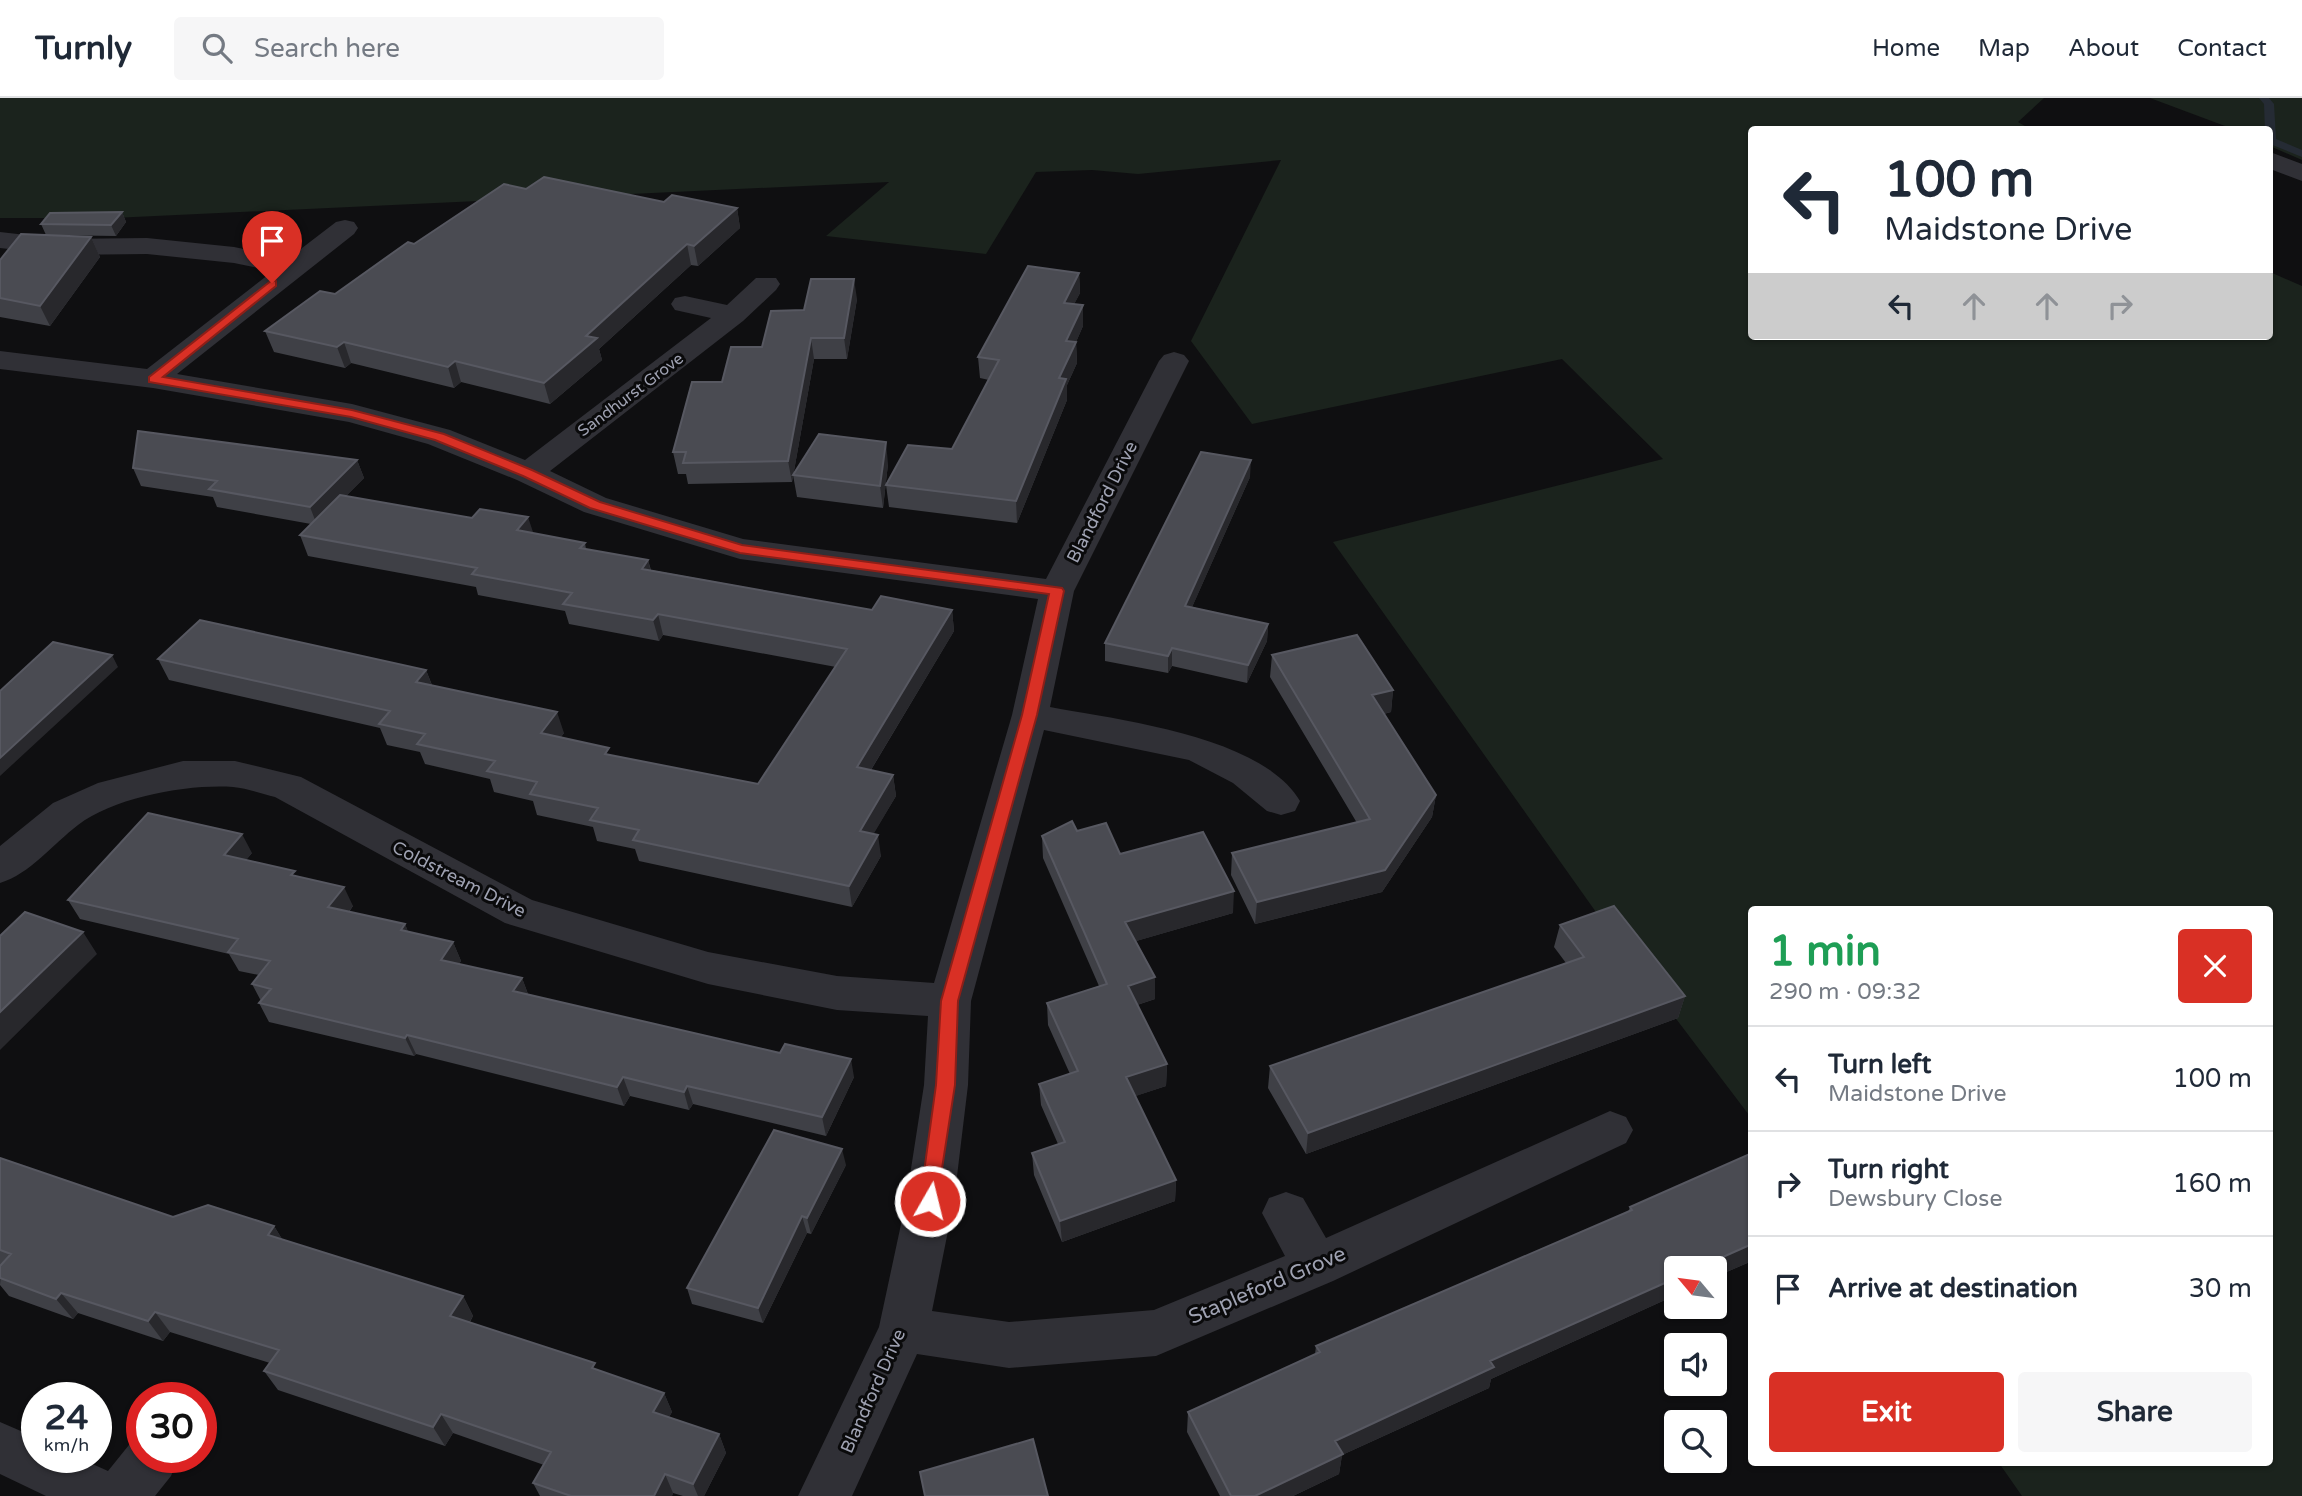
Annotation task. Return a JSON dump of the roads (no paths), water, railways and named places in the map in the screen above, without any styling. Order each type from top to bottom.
[{"type":"street","points":[[2273,161],[2302,173]]},
{"type":"street","points":[[153,379],[291,267],[345,228]]},
{"type":"street","points":[[0,240],[61,247],[147,246],[234,255],[291,267]]},
{"type":"street","points":[[320,247],[360,255]]},
{"type":"street","name":"Sandhurst Grove","points":[[528,473],[733,315],[765,284]]},
{"type":"street","points":[[685,304],[733,315]]},
{"type":"street","points":[[0,360],[153,379],[352,413],[439,437],[528,473],[595,505],[740,549],[1057,591]]},
{"type":"street","name":"Blandford Drive","points":[[825,1496],[903,1329],[932,1188],[946,1085],[950,1001],[1030,715],[1057,591],[1174,361]]},
{"type":"street","points":[[1030,715],[1204,738],[1281,801]]},
{"type":"street","name":"Coldstream Drive","points":[[0,868],[67,813],[111,793],[183,774],[235,774],[287,787],[519,912],[708,968],[837,993],[950,1001]]},
{"type":"street","name":"Stapleford Grove","points":[[903,1329],[1009,1345],[1156,1333],[1316,1265],[1610,1130]]},
{"type":"street","points":[[1286,1213],[1316,1265]]},
{"type":"street","points":[[0,1447],[103,1496]]},
{"type":"street","points":[[121,1496],[140,1473]]},
{"type":"waterway","points":[[2264,98],[2269,104],[2270,126]]},
{"type":"waterway","points":[[2273,142],[2302,154]]}]
